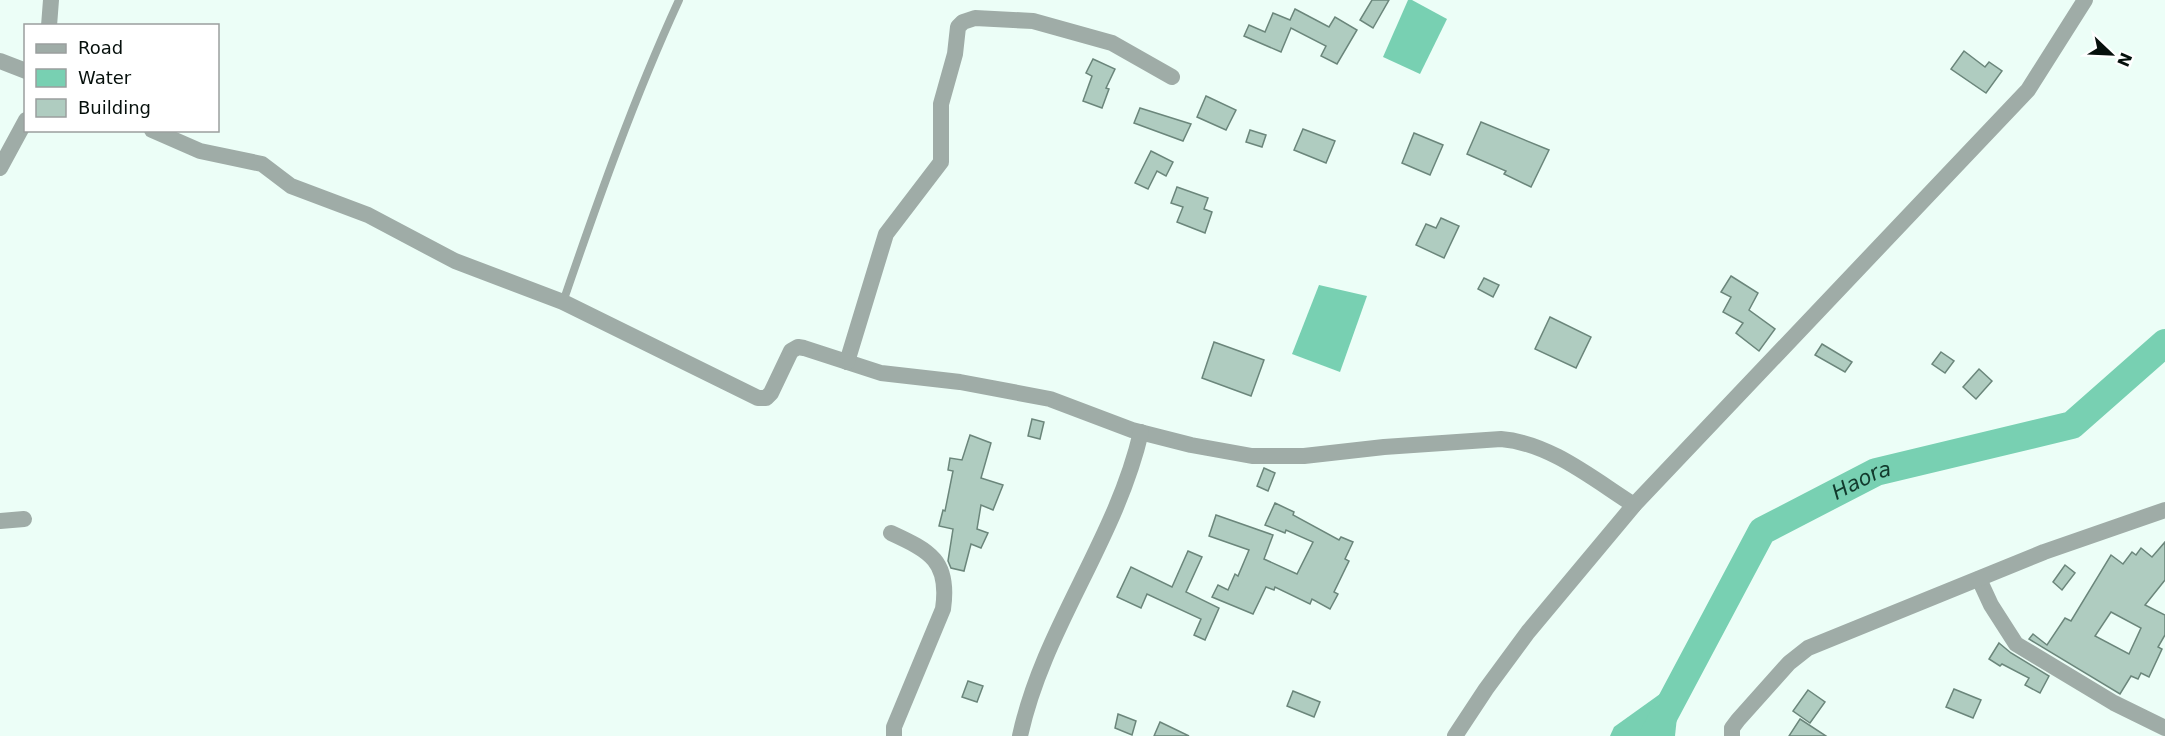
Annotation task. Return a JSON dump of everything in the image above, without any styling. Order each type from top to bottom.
[{"type":"street","points":[[49,24],[51,0]]},
{"type":"street","points":[[1455,736],[1528,632],[1634,505],[2028,90],[2085,0]]},
{"type":"street","points":[[847,362],[886,234],[941,162],[941,104],[955,54],[958,27],[963,22],[975,18],[1021,19],[1044,24],[1112,43],[1172,76]]},
{"type":"street","points":[[4,62],[24,69]]},
{"type":"street","points":[[0,168],[24,124]]},
{"type":"street","points":[[157,132],[200,151],[262,164],[291,186],[368,216],[455,261],[563,302],[758,398],[766,398],[771,393],[791,351],[798,347],[881,373],[960,382],[1050,399],[1140,432],[1191,445],[1252,456],[1304,456],[1384,447],[1501,439],[1520,441],[1559,458],[1634,505]]},
{"type":"street","points":[[1020,736],[1036,679],[1076,591],[1113,518],[1135,456],[1140,432]]},
{"type":"street","points":[[1732,736],[1732,728],[1738,720],[1788,663],[1802,652],[2044,552],[2165,510]]},
{"type":"street","points":[[0,521],[24,519]]},
{"type":"street","points":[[891,533],[918,546],[933,557],[946,592],[943,609],[894,727],[894,736]]},
{"type":"street","points":[[1979,579],[1991,605],[2016,644],[2114,704],[2165,728]]},
{"type":"lane","points":[[563,302],[606,179],[660,40],[679,0]]},
{"type":"water","points":[[1408,0],[1447,19],[1420,74],[1383,57]]},
{"type":"water","points":[[1319,285],[1367,296],[1340,372],[1292,354]]},
{"type":"water","points":[[1681,679],[1675,736],[1610,736],[1614,727]]},
{"type":"building","points":[[1372,0],[1389,0],[1373,28],[1360,20]]},
{"type":"building","points":[[1295,9],[1329,27],[1335,17],[1357,30],[1337,64],[1321,56],[1326,46],[1291,28],[1281,52],[1244,36],[1249,25],[1265,32],[1273,13],[1290,20]]},
{"type":"building","points":[[1964,51],[1985,67],[1989,62],[2002,71],[1986,93],[1951,69]]},
{"type":"building","points":[[1093,59],[1115,69],[1106,88],[1109,89],[1102,108],[1083,101],[1092,76],[1086,73]]},
{"type":"building","points":[[1206,96],[1236,110],[1226,130],[1197,117]]},
{"type":"building","points":[[1140,108],[1191,124],[1183,141],[1134,123]]},
{"type":"building","points":[[1481,122],[1549,150],[1531,187],[1504,174],[1506,171],[1467,154]]},
{"type":"building","points":[[1303,129],[1335,141],[1326,163],[1294,150]]},
{"type":"building","points":[[1250,130],[1266,135],[1262,147],[1246,142]]},
{"type":"building","points":[[1414,133],[1443,145],[1430,175],[1402,163]]},
{"type":"building","points":[[1151,151],[1173,162],[1166,176],[1157,171],[1148,189],[1135,183]]},
{"type":"building","points":[[1177,187],[1208,198],[1204,209],[1212,212],[1205,233],[1177,222],[1183,207],[1171,203]]},
{"type":"building","points":[[1441,218],[1459,226],[1444,258],[1416,245],[1426,224],[1436,228]]},
{"type":"building","points":[[1731,276],[1758,293],[1749,310],[1775,329],[1759,351],[1736,333],[1743,323],[1723,312],[1731,297],[1721,292]]},
{"type":"building","points":[[1484,278],[1499,285],[1493,297],[1478,289]]},
{"type":"building","points":[[1550,317],[1591,337],[1576,368],[1535,349]]},
{"type":"building","points":[[1214,342],[1264,360],[1251,396],[1202,378]]},
{"type":"building","points":[[1822,344],[1852,362],[1845,372],[1815,355]]},
{"type":"building","points":[[1941,352],[1954,361],[1945,373],[1932,364]]},
{"type":"building","points":[[1979,369],[1992,381],[1976,399],[1963,387]]},
{"type":"building","points":[[1032,419],[1044,422],[1040,439],[1028,436]]},
{"type":"building","points":[[970,435],[991,443],[981,478],[1003,485],[993,510],[981,505],[977,529],[988,533],[981,548],[971,544],[964,571],[951,568],[948,561],[953,529],[939,526],[943,510],[945,511],[953,471],[948,470],[950,458],[962,460]]},
{"type":"building","points":[[1264,468],[1275,473],[1268,491],[1257,486]]},
{"type":"building","points":[[1275,503],[1339,540],[1341,537],[1353,542],[1345,559],[1349,561],[1334,592],[1338,594],[1330,609],[1312,599],[1310,604],[1275,587],[1274,590],[1266,587],[1253,614],[1212,597],[1218,585],[1228,590],[1235,574],[1238,576],[1249,550],[1209,536],[1216,515],[1273,535],[1264,559],[1297,574],[1313,542],[1286,530],[1285,533],[1265,525]]},
{"type":"building","points":[[2165,542],[2165,580],[2145,605],[2165,615],[2165,635],[2158,647],[2162,649],[2149,677],[2141,673],[2138,679],[2131,676],[2120,694],[2029,639],[2033,634],[2047,645],[2065,618],[2071,621],[2111,555],[2123,564],[2132,552],[2136,555],[2141,548],[2152,557]],"holes":[[[2111,612],[2141,628],[2129,654],[2095,636]]]},
{"type":"building","points":[[1188,551],[1202,557],[1186,592],[1219,608],[1205,640],[1194,635],[1201,619],[1147,594],[1141,608],[1117,597],[1131,567],[1172,587]]},
{"type":"building","points":[[2065,565],[2075,573],[2062,590],[2053,582]]},
{"type":"building","points":[[1999,643],[2049,676],[2040,693],[2025,685],[2029,678],[1989,659]]},
{"type":"building","points":[[968,681],[983,686],[977,702],[962,697]]},
{"type":"building","points":[[1954,689],[1981,700],[1973,718],[1946,707]]},
{"type":"building","points":[[1808,690],[1825,702],[1810,723],[1793,711]]},
{"type":"building","points":[[1293,691],[1320,702],[1314,717],[1287,706]]},
{"type":"building","points":[[1118,714],[1136,721],[1132,735],[1115,728]]},
{"type":"building","points":[[1800,719],[1826,736],[1789,736]]},
{"type":"building","points":[[1160,722],[1189,736],[1154,736]]},
{"type":"waterway","name":"Haora","points":[[1653,736],[1762,531],[1876,472],[2072,425],[2165,343]]}]
